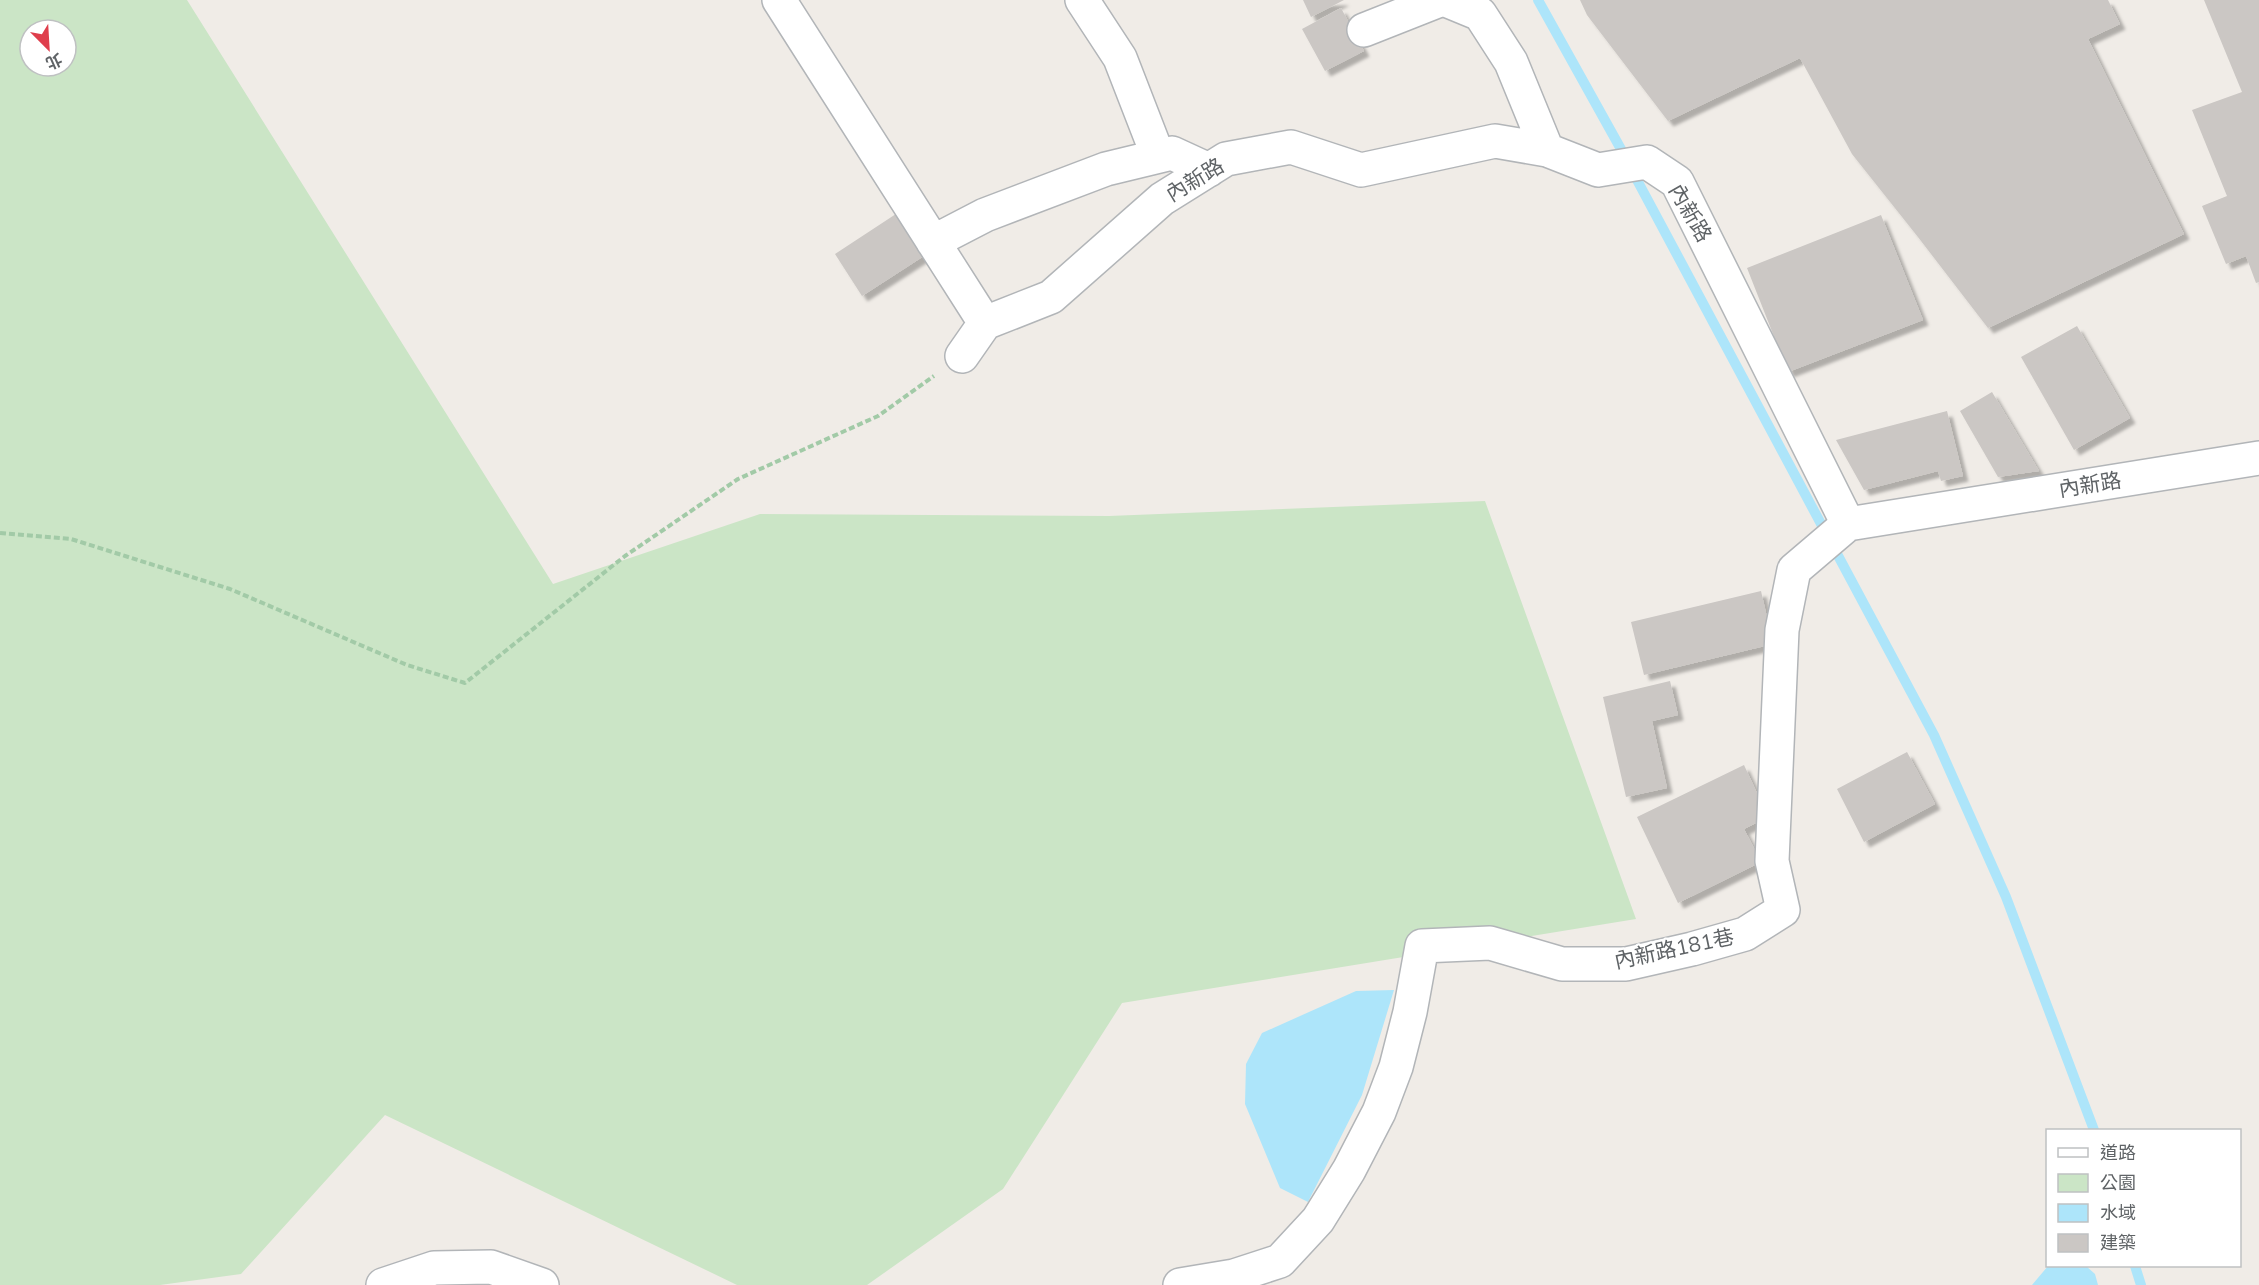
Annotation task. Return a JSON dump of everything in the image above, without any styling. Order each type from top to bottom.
[{"type":"street","points":[[779,0],[985,323],[962,356]]},
{"type":"street","points":[[1082,0],[1120,58],[1158,156]]},
{"type":"street","points":[[1364,30],[1440,0]]},
{"type":"street","points":[[1446,0],[1479,14],[1510,62],[1547,150]]},
{"type":"street","name":"內新路","points":[[985,323],[1051,297],[1162,198],[1226,159],[1291,147],[1361,170],[1496,141],[1547,150],[1598,170],[1647,162],[1677,182],[1848,524],[2259,458]]},
{"type":"street","points":[[933,243],[985,215],[1106,169],[1172,153],[1209,170]]},
{"type":"street","name":"內新路181巷","points":[[1180,1285],[1234,1276],[1281,1261],[1318,1220],[1349,1170],[1383,1103],[1396,1067],[1410,1012],[1422,946],[1490,943],[1562,964],[1626,964],[1692,950],[1745,934],[1783,910],[1772,861],[1782,630],[1794,570],[1848,524]]},
{"type":"street","points":[[383,1285],[434,1268],[491,1268],[542,1285]]},
{"type":"path","points":[[0,533],[71,539],[230,589],[407,665],[465,683],[625,556],[738,479],[878,416],[962,356]]},
{"type":"green space","points":[[0,0],[187,0],[553,584],[760,514],[1109,516],[1485,501],[1636,919],[1122,1003],[1003,1189],[867,1285],[737,1285],[385,1115],[241,1274],[160,1285],[0,1285]]},
{"type":"water","points":[[1394,990],[1362,1095],[1308,1202],[1280,1188],[1245,1104],[1246,1064],[1262,1033],[1356,991]]},
{"type":"water","points":[[2047,1267],[2087,1267],[2095,1274],[2098,1285],[2032,1285]]},
{"type":"building","points":[[1303,0],[1344,0],[1311,17]]},
{"type":"building","points":[[1580,0],[2108,0],[2120,24],[2088,39],[2184,234],[1988,328],[1852,154],[1800,58],[1668,121],[1587,15]]},
{"type":"building","points":[[2204,0],[2259,0],[2259,282],[2256,283],[2246,256],[2226,264],[2202,206],[2227,196],[2192,110],[2242,92]]},
{"type":"building","points":[[1341,8],[1364,51],[1325,71],[1302,29]]},
{"type":"building","points":[[902,210],[930,252],[862,296],[835,254]]},
{"type":"building","points":[[1881,215],[1923,320],[1788,372],[1747,268]]},
{"type":"building","points":[[2077,326],[2130,418],[2074,450],[2021,357]]},
{"type":"building","points":[[1992,392],[2039,471],[1998,477],[1960,411]]},
{"type":"building","points":[[1947,411],[1963,476],[1941,481],[1938,471],[1864,490],[1836,440]]},
{"type":"building","points":[[1761,591],[1773,644],[1644,675],[1631,622]]},
{"type":"building","points":[[1670,681],[1678,715],[1652,721],[1667,788],[1626,797],[1603,697]]},
{"type":"building","points":[[1907,752],[1935,804],[1864,842],[1837,789]]},
{"type":"building","points":[[1744,765],[1768,817],[1744,829],[1761,862],[1678,903],[1637,817]]},
{"type":"waterway","points":[[1538,0],[1622,151]]},
{"type":"waterway","points":[[1637,180],[1934,735],[2006,897],[2094,1129]]},
{"type":"waterway","points":[[2135,1267],[2141,1285]]}]
